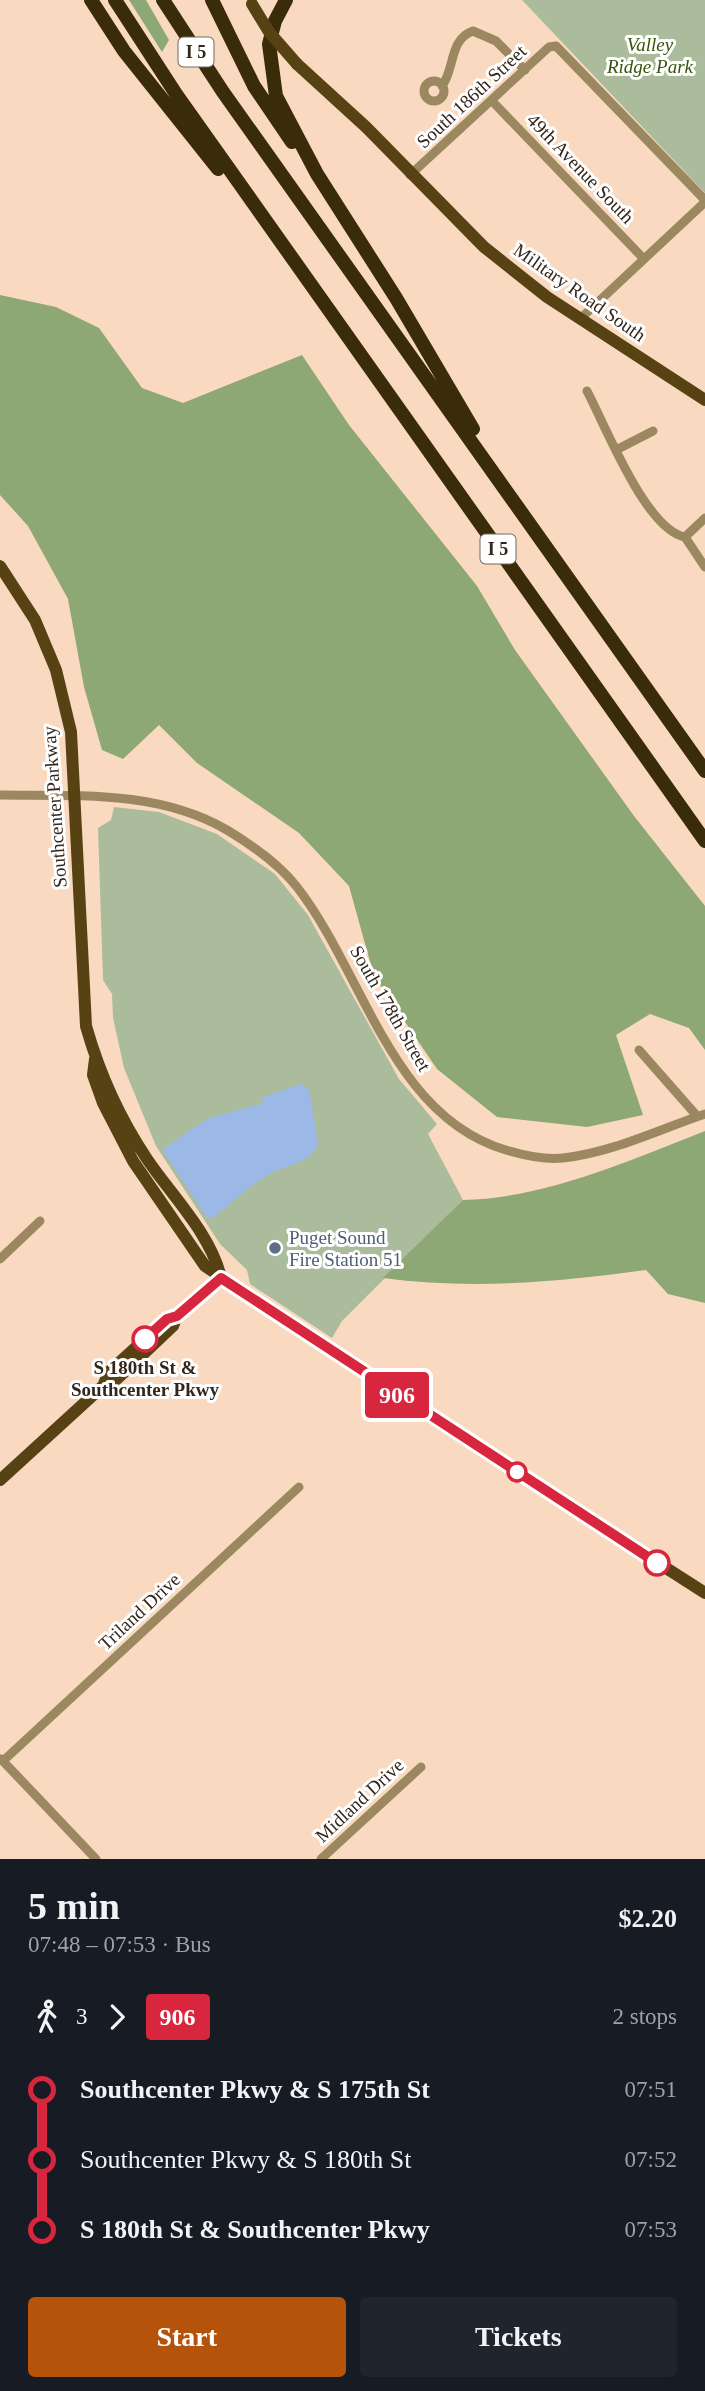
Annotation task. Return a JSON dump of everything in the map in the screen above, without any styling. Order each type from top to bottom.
[{"type":"highway","points":[[90,0],[148,80],[290,256]]},
{"type":"highway","name":"I 5","points":[[115,0],[176,94],[705,841]]},
{"type":"highway","name":"I 5","points":[[163,0],[223,92],[705,771]]},
{"type":"highway","points":[[212,0],[268,111],[317,174]]},
{"type":"highway","points":[[286,0],[275,21],[269,44],[271,75],[276,96],[317,174],[438,368],[506,489]]},
{"type":"main road","name":"Military Road South","points":[[250,2],[269,32],[297,64],[351,115],[362,132],[384,155],[402,172],[411,175],[484,247],[580,319],[705,400]]},
{"type":"main road","name":"Southcenter Parkway","points":[[0,566],[34,620],[57,670],[71,732],[86,1026],[95,1059],[93,1075],[103,1102],[133,1161],[205,1266],[705,1593]]},
{"type":"main road","points":[[0,1480],[103,1385],[109,1373],[167,1319],[177,1316],[221,1278]]},
{"type":"street","points":[[442,86],[455,49],[462,38],[473,32],[496,41],[525,70]]},
{"type":"street","name":"South 186th Street","points":[[411,175],[550,47],[556,46],[705,201]]},
{"type":"street","name":"49th Avenue South","points":[[492,101],[644,259]]},
{"type":"street","points":[[580,319],[705,201]]},
{"type":"street","points":[[587,391],[645,505],[674,534],[685,537],[705,567]]},
{"type":"street","points":[[618,449],[653,431]]},
{"type":"street","points":[[685,537],[705,518]]},
{"type":"street","name":"South 178th Street","points":[[0,795],[134,799],[180,808],[227,830],[264,855],[296,885],[322,922],[404,1071],[428,1103],[456,1127],[491,1145],[520,1154],[562,1158],[597,1151],[701,1115]]},
{"type":"street","points":[[639,1050],[701,1115]]},
{"type":"street","points":[[0,1259],[40,1221]]},
{"type":"street","name":"Triland Drive","points":[[1,1760],[299,1488]]},
{"type":"street","points":[[1,1760],[96,1859]]},
{"type":"street","name":"Midland Drive","points":[[321,1859],[421,1767]]},
{"type":"green space","points":[[129,0],[146,0],[169,40],[162,52]]},
{"type":"green space","name":"Valley Ridge Park","points":[[522,0],[705,0],[705,193]]},
{"type":"green space","points":[[0,295],[56,307],[99,328],[142,388],[183,403],[302,355],[349,425],[477,586],[515,650],[634,816],[705,906],[705,1050],[689,1028],[650,1014],[616,1035],[643,1115],[587,1127],[497,1117],[437,1069],[374,976],[349,886],[299,833],[197,763],[159,725],[123,759],[102,750],[84,687],[68,599],[28,526],[0,495]]},
{"type":"green space","points":[[114,807],[159,812],[217,834],[275,874],[308,915],[399,1079],[437,1124],[428,1134],[463,1200],[342,1321],[332,1338],[250,1284],[247,1270],[220,1244],[156,1146],[124,1068],[113,1018],[112,994],[103,980],[98,828],[111,820]]},
{"type":"green space","points":[[705,1131],[705,1303],[668,1294],[646,1270],[515,1283],[416,1282],[383,1278],[463,1200],[525,1193],[556,1185]]},
{"type":"water","points":[[301,1084],[309,1090],[318,1143],[315,1150],[304,1160],[261,1179],[214,1217],[207,1218],[163,1151],[164,1148],[209,1118],[261,1104],[263,1097]]},
{"type":"bus line","name":"906","points":[[145,1339],[221,1278],[657,1563]]},
{"type":"place","name":"Puget Sound Fire Station 51","points":[[275,1248]]},
{"type":"place","name":"S 180th St & Southcenter Pkwy","points":[[145,1339]]}]
